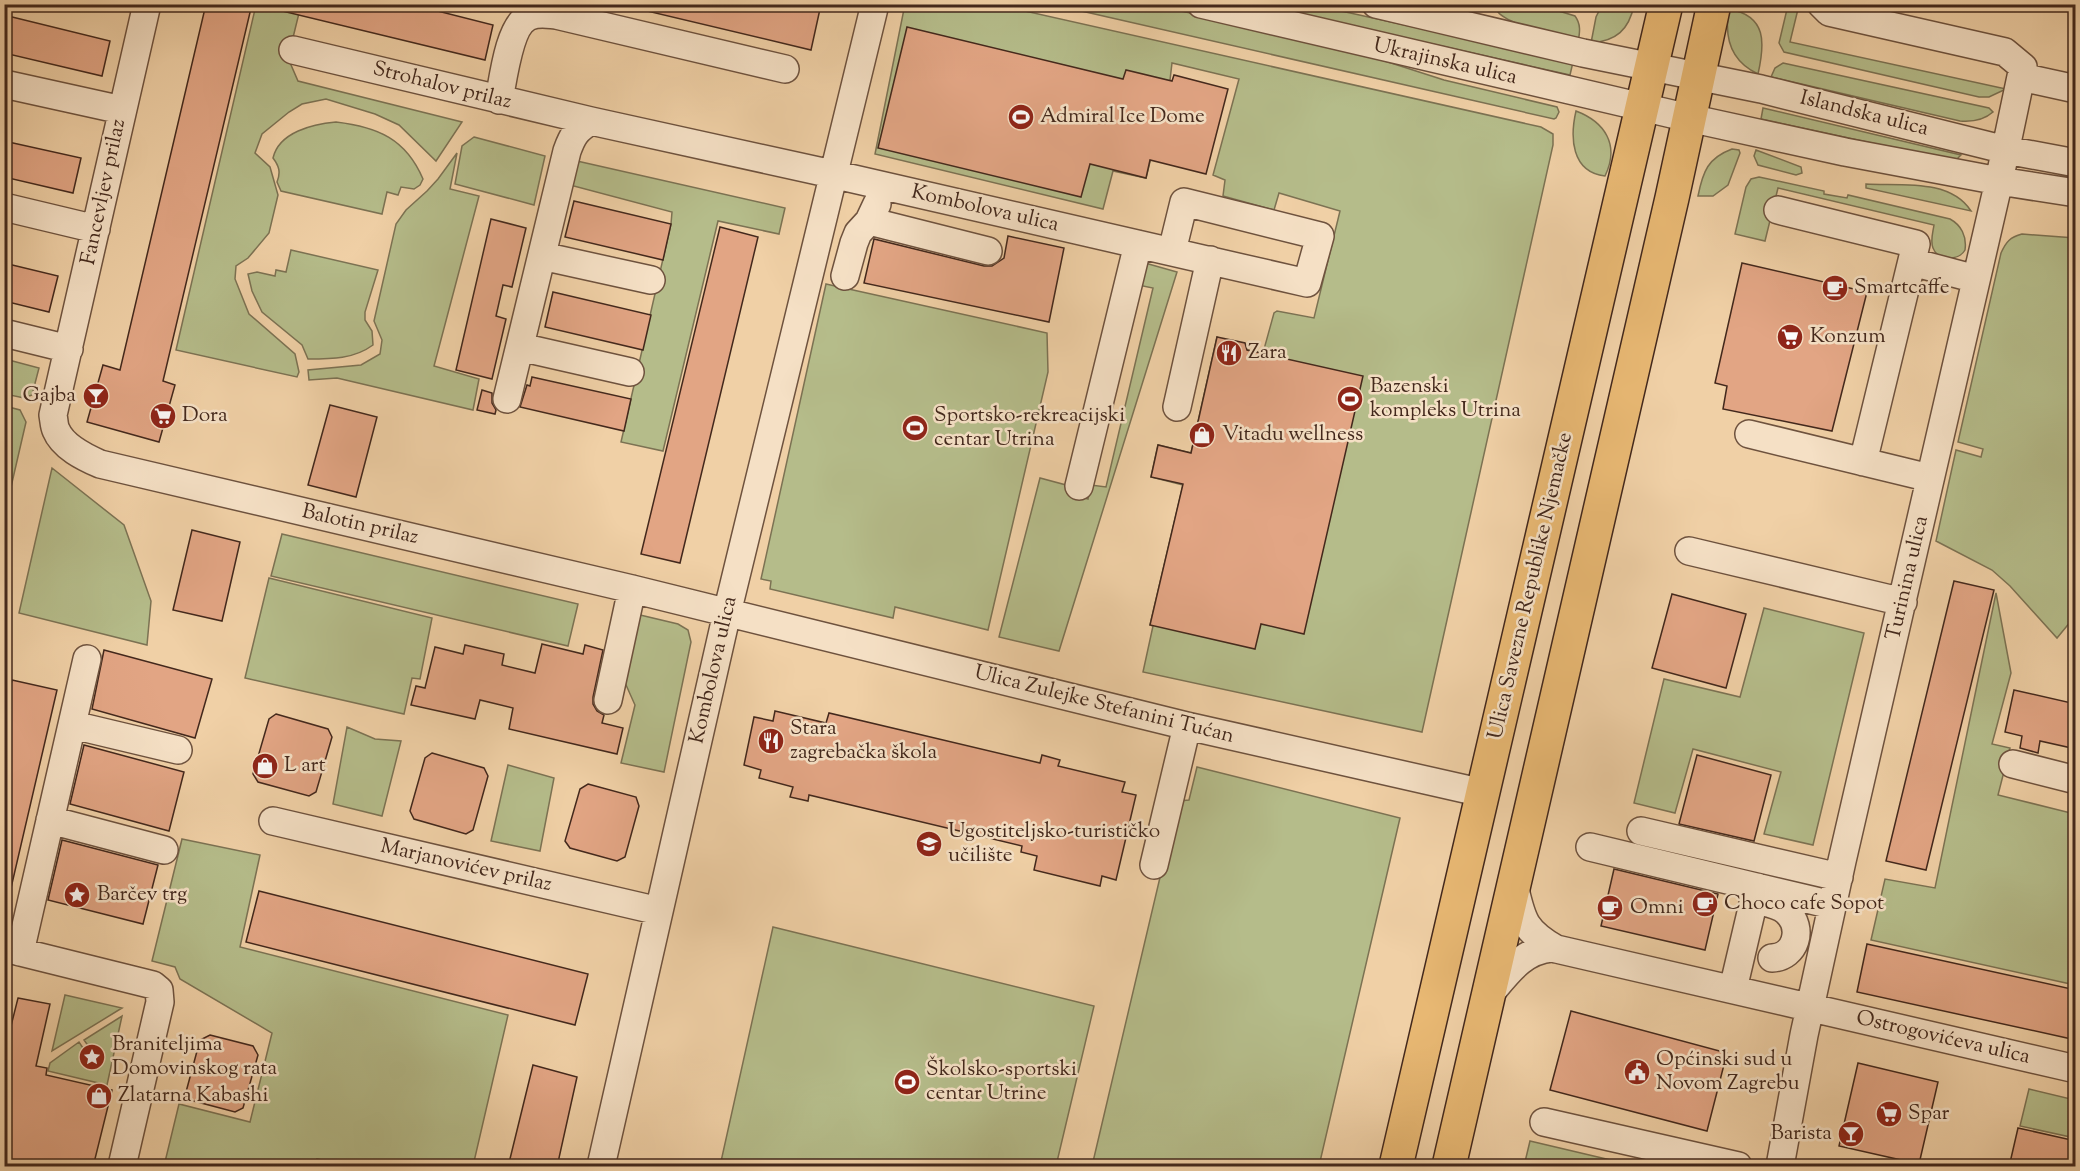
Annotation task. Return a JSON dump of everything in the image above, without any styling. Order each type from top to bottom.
[{"type":"main road","name":"Ulica Savezne Republike Njemačke","points":[[1396,1167],[1666,4]]},
{"type":"main road","points":[[1449,1167],[1714,4]]},
{"type":"street","name":"Fancevljev prilaz","points":[[61,379],[147,4]]},
{"type":"street","name":"Kombolova ulica","points":[[601,1167],[727,613],[875,4]]},
{"type":"street","name":"Ukrajinska ulica","points":[[1201,4],[1689,118]]},
{"type":"street","name":"Ukrajinska ulica","points":[[1376,4],[1652,66]]},
{"type":"street","points":[[1821,4],[1829,12],[2005,52],[2023,67],[2021,77],[2076,89]]},
{"type":"street","points":[[499,100],[517,27],[526,17],[539,13],[556,15],[786,69]]},
{"type":"street","name":"Strohalov prilaz","points":[[293,50],[499,100],[832,174]]},
{"type":"street","name":"Islandska ulica","points":[[1652,66],[1849,110],[2006,150],[2076,163]]},
{"type":"street","name":"Turinina ulica","points":[[1780,1167],[1810,1006],[1832,905],[2021,77]]},
{"type":"street","points":[[4,84],[122,110]]},
{"type":"street","name":"Islandska ulica","points":[[1689,118],[1845,152],[2076,193]]},
{"type":"street","points":[[507,399],[569,143],[579,127],[591,121]]},
{"type":"street","name":"Kombolova ulica","points":[[832,174],[1307,284],[1320,236],[1184,202],[1172,251]]},
{"type":"street","points":[[845,276],[858,233],[870,221],[883,186]]},
{"type":"street","points":[[4,207],[96,229]]},
{"type":"street","points":[[1778,210],[1916,244],[1863,462]]},
{"type":"street","points":[[870,221],[988,251]]},
{"type":"street","points":[[1079,486],[1138,244]]},
{"type":"street","points":[[542,256],[651,280]]},
{"type":"street","points":[[1177,407],[1210,260]]},
{"type":"street","points":[[1912,262],[1976,279]]},
{"type":"street","points":[[4,333],[69,349]]},
{"type":"street","points":[[520,346],[630,372]]},
{"type":"street","name":"Balotin prilaz","points":[[61,379],[53,415],[56,430],[65,443],[82,456],[99,464],[727,613]]},
{"type":"street","points":[[1749,434],[1930,478]]},
{"type":"street","points":[[1689,551],[1903,602]]},
{"type":"street","points":[[608,700],[632,589]]},
{"type":"street","name":"Ulica Zulejke Stefanini Tućan","points":[[727,613],[1187,726],[1483,793]]},
{"type":"street","points":[[87,659],[50,820],[12,950],[153,985],[159,990],[160,1002],[122,1167]]},
{"type":"street","points":[[72,725],[178,750]]},
{"type":"street","points":[[1154,865],[1187,726]]},
{"type":"street","points":[[2013,764],[2076,780]]},
{"type":"street","points":[[50,820],[164,850]]},
{"type":"street","name":"Marjanovićev prilaz","points":[[273,821],[659,911]]},
{"type":"street","points":[[1641,831],[1839,877]]},
{"type":"street","points":[[1590,847],[1756,893],[1832,905]]},
{"type":"street","points":[[1514,885],[1522,918],[1528,928],[1541,940],[1556,948],[1810,1006]]},
{"type":"street","points":[[1756,893],[1786,911],[1792,918],[1796,929],[1796,938],[1791,950],[1779,958],[1772,958]]},
{"type":"street","points":[[1733,989],[1756,893]]},
{"type":"street","points":[[1488,996],[1521,959],[1537,950],[1556,948]]},
{"type":"street","name":"Ostrogovićeva ulica","points":[[1810,1006],[2076,1069]]},
{"type":"street","points":[[1544,1122],[1738,1167]]},
{"type":"green space","name":"Bazenski kompleks Utrina","points":[[905,4],[998,5],[1541,127],[1553,134],[1553,145],[1422,732],[1143,672],[1153,626],[1150,625],[1183,485],[1151,477],[1158,445],[1191,453],[1217,337],[1247,350],[1263,353],[1274,313],[1277,311],[1314,318],[1340,211],[1279,193],[1274,210],[1223,196],[1225,180],[1213,175],[1239,79],[1172,63],[1146,178],[1113,171],[1103,209],[875,154]]},
{"type":"green space","points":[[1536,4],[1575,16],[1580,28],[1578,42],[1523,26],[1503,17],[1498,12],[1502,5]]},
{"type":"green space","points":[[256,5],[301,5],[288,58],[298,81],[462,122],[436,161],[399,125],[375,114],[326,99],[302,104],[262,134],[255,153],[270,167],[278,195],[269,233],[248,258],[236,266],[235,279],[249,314],[295,354],[299,372],[297,377],[176,350]]},
{"type":"green space","points":[[1055,5],[1154,5],[1335,45],[1444,80],[1557,107],[1559,112],[1554,119]]},
{"type":"green space","points":[[1259,5],[1314,5],[1573,62],[1570,75]]},
{"type":"green space","points":[[1602,5],[1634,5],[1629,21],[1620,33],[1608,40],[1591,43],[1596,17]]},
{"type":"green space","points":[[1788,5],[1799,5],[1790,42],[2006,89],[1989,97],[1979,97],[1784,52],[1779,43]]},
{"type":"green space","points":[[1729,9],[1751,18],[1757,24],[1762,42],[1758,74],[1741,62],[1731,47],[1727,29]]},
{"type":"green space","points":[[1783,63],[1989,108],[1993,112],[1978,120],[1960,121],[1771,77],[1775,68]]},
{"type":"green space","points":[[1763,108],[1961,155],[1955,161],[1761,119]]},
{"type":"green space","points":[[1576,111],[1595,121],[1607,136],[1611,154],[1605,176],[1585,168],[1579,161],[1573,132]]},
{"type":"green space","points":[[336,122],[365,127],[389,137],[408,154],[416,165],[423,179],[420,185],[414,189],[401,187],[398,195],[387,192],[382,214],[281,191],[277,182],[279,169],[273,158],[276,149],[298,131]]},
{"type":"green space","points":[[474,137],[545,156],[534,205],[455,184],[462,146]]},
{"type":"green space","points":[[1732,149],[1739,150],[1740,153],[1728,185],[1713,196],[1698,196],[1708,166],[1717,157]]},
{"type":"green space","points":[[1756,150],[1801,167],[1802,173],[1796,175],[1758,165],[1754,156]]},
{"type":"green space","points":[[457,153],[450,189],[479,196],[434,366],[479,379],[473,410],[337,378],[309,380],[308,370],[361,365],[380,354],[382,340],[374,321],[396,224],[406,210],[438,179]]},
{"type":"green space","points":[[577,161],[785,208],[779,234],[718,221],[663,451],[621,442],[672,212],[570,185]]},
{"type":"green space","points":[[1759,177],[1824,191],[1824,194],[1847,198],[1848,195],[1950,219],[1962,232],[1965,250],[1954,258],[1939,255],[1932,245],[1934,225],[1778,188],[1765,241],[1735,234],[1746,187],[1751,179]]},
{"type":"green space","points":[[1866,184],[1937,188],[1962,200],[1971,211],[1866,188]]},
{"type":"green space","points":[[2022,234],[2075,238],[2076,615],[2057,638],[2010,586],[1992,570],[1936,541],[1956,450],[1981,457],[1983,449],[1958,442],[2001,253],[2009,240]]},
{"type":"green space","points":[[291,250],[378,270],[365,312],[365,320],[372,331],[373,345],[350,356],[308,359],[302,345],[262,312],[252,291],[248,274],[257,272],[275,276],[276,270],[286,272]]},
{"type":"green space","points":[[1145,263],[1177,272],[1059,651],[999,637],[1040,478],[1066,485],[1067,493],[1088,499],[1091,485],[1106,487],[1153,288],[1138,285]]},
{"type":"green space","name":"Sportsko-rekreacijski centar Utrina","points":[[826,284],[1047,333],[1048,372],[988,630],[895,607],[893,618],[770,589],[771,581],[761,579]]},
{"type":"green space","points":[[5,359],[39,368],[32,395],[24,398],[5,394]]},
{"type":"green space","points":[[5,406],[20,410],[26,422],[5,513]]},
{"type":"green space","points":[[52,468],[124,525],[151,601],[147,645],[19,613]]},
{"type":"green space","points":[[282,534],[578,604],[568,646],[271,576]]},
{"type":"green space","points":[[269,578],[432,618],[420,679],[412,678],[404,714],[245,678]]},
{"type":"green space","points":[[1996,593],[2011,673],[1992,744],[2010,748],[1998,795],[2075,814],[2075,985],[1871,940],[1885,879],[1935,888]]},
{"type":"green space","points":[[1764,608],[1864,633],[1813,845],[1764,834],[1781,772],[1693,749],[1675,813],[1634,803],[1664,679],[1740,697]]},
{"type":"green space","points":[[636,614],[678,624],[688,630],[691,642],[664,772],[621,763],[635,705],[622,676]]},
{"type":"green space","points":[[347,727],[375,739],[401,741],[382,816],[333,804]]},
{"type":"green space","points":[[508,765],[554,778],[540,851],[491,841]]},
{"type":"green space","points":[[1197,767],[1400,818],[1319,1166],[1092,1166],[1178,801],[1189,800]]},
{"type":"green space","points":[[182,839],[260,855],[240,947],[508,1015],[473,1166],[348,1166],[317,1159],[315,1166],[164,1166],[179,1104],[250,1122],[272,1033],[180,979],[175,967],[152,961]]},
{"type":"green space","name":"Školsko-sportski centar Utrine","points":[[773,927],[1094,1006],[1056,1166],[720,1166]]},
{"type":"green space","points":[[65,995],[122,1008],[52,1051]]},
{"type":"green space","points":[[122,1016],[107,1085],[48,1071],[50,1063],[79,1042],[91,1060],[96,1057],[84,1040]]},
{"type":"green space","points":[[2029,1089],[2075,1100],[2075,1138],[2020,1126]]},
{"type":"green space","points":[[1530,1141],[1636,1166],[1524,1166]]},
{"type":"building","points":[[206,4],[252,4],[163,381],[175,385],[159,442],[87,422],[103,365],[120,370]]},
{"type":"building","points":[[283,4],[410,4],[493,25],[485,60],[282,11]]},
{"type":"building","points":[[648,4],[800,4],[820,9],[811,50],[647,11]]},
{"type":"building","points":[[4,15],[110,41],[102,76],[4,53]]},
{"type":"building","name":"Admiral Ice Dome","points":[[907,27],[1123,79],[1126,70],[1172,81],[1174,75],[1228,89],[1206,174],[1150,160],[1146,178],[1090,164],[1081,197],[878,148]]},
{"type":"building","points":[[4,141],[81,158],[73,193],[4,177]]},
{"type":"building","points":[[574,201],[671,224],[663,260],[565,237]]},
{"type":"building","points":[[491,219],[526,228],[512,287],[503,285],[496,316],[506,319],[492,379],[456,370]]},
{"type":"building","points":[[720,227],[758,237],[680,563],[641,554]]},
{"type":"building","points":[[1008,236],[1064,248],[1049,322],[864,283],[874,239],[992,266],[1004,258]]},
{"type":"building","points":[[4,263],[58,276],[49,312],[4,301]]},
{"type":"building","name":"Konzum","points":[[1742,263],[1867,292],[1832,431],[1723,409],[1727,386],[1715,383]]},
{"type":"building","points":[[553,292],[651,315],[643,350],[545,327]]},
{"type":"building","points":[[1217,337],[1245,343],[1247,350],[1363,376],[1304,634],[1261,624],[1255,649],[1150,625],[1183,484],[1151,477],[1158,445],[1191,453]]},
{"type":"building","points":[[532,377],[631,399],[624,431],[520,407]]},
{"type":"building","points":[[482,390],[492,393],[495,414],[477,410]]},
{"type":"building","points":[[330,405],[377,417],[356,497],[308,485]]},
{"type":"building","points":[[192,530],[240,542],[222,621],[173,610]]},
{"type":"building","points":[[1954,581],[1994,590],[1926,870],[1886,861]]},
{"type":"building","points":[[1672,594],[1746,614],[1726,688],[1652,668]]},
{"type":"building","points":[[542,644],[583,654],[585,645],[603,650],[593,704],[597,711],[604,715],[602,723],[623,728],[617,754],[509,729],[513,708],[480,700],[475,719],[411,705],[416,686],[425,688],[435,647],[463,654],[465,645],[504,654],[502,665],[535,673]]},
{"type":"building","points":[[104,650],[212,679],[195,738],[92,709]]},
{"type":"building","points":[[12,680],[57,690],[11,888],[4,888],[4,714]]},
{"type":"building","points":[[2014,690],[2076,704],[2076,749],[2040,741],[2038,753],[2020,748],[2022,736],[2005,732]]},
{"type":"building","points":[[775,711],[826,723],[829,713],[1040,763],[1042,755],[1060,760],[1058,766],[1125,782],[1122,792],[1136,795],[1116,880],[1102,876],[1100,886],[1034,870],[1037,856],[1021,852],[1022,846],[809,795],[808,801],[790,797],[793,787],[759,778],[761,770],[744,765],[754,717],[773,721]]},
{"type":"building","points":[[276,714],[328,729],[332,737],[316,792],[309,796],[258,782],[253,774],[269,719]]},
{"type":"building","points":[[84,745],[184,772],[169,831],[70,804]]},
{"type":"building","points":[[432,753],[484,768],[488,776],[473,830],[466,834],[414,819],[410,811],[425,758]]},
{"type":"building","points":[[1697,755],[1771,775],[1754,841],[1679,824]]},
{"type":"building","points":[[588,784],[636,797],[639,806],[625,857],[617,861],[570,848],[565,841],[580,789]]},
{"type":"building","points":[[62,840],[158,865],[143,924],[48,900]]},
{"type":"building","points":[[1614,869],[1718,894],[1705,950],[1601,926]]},
{"type":"building","points":[[259,891],[588,974],[575,1025],[246,942]]},
{"type":"building","points":[[1867,944],[2076,990],[2076,1040],[1857,992]]},
{"type":"building","points":[[18,998],[50,1004],[36,1066],[47,1068],[46,1075],[112,1090],[93,1167],[4,1167],[4,1029],[10,1030]]},
{"type":"building","points":[[1571,1011],[1727,1053],[1707,1131],[1550,1090]]},
{"type":"building","points":[[210,1035],[253,1046],[258,1055],[243,1108],[235,1112],[190,1100],[186,1092],[200,1040]]},
{"type":"building","name":"Spar","points":[[1858,1063],[1938,1082],[1919,1164],[1839,1146]]},
{"type":"building","points":[[533,1065],[577,1077],[557,1167],[508,1167]]},
{"type":"building","points":[[2018,1128],[2076,1141],[2076,1167],[2009,1167]]},
{"type":"place","name":"Admiral Ice Dome","points":[[1021,117]]},
{"type":"place","name":"Smartcaffe","points":[[1835,288]]},
{"type":"place","name":"Konzum","points":[[1790,337]]},
{"type":"place","name":"Zara","points":[[1229,353]]},
{"type":"place","name":"Gajba","points":[[96,396]]},
{"type":"place","name":"Bazenski kompleks Utrina","points":[[1350,399]]},
{"type":"place","name":"Dora","points":[[163,416]]},
{"type":"place","name":"Sportsko-rekreacijski centar Utrina","points":[[915,428]]},
{"type":"place","name":"Vitadu wellness","points":[[1202,435]]},
{"type":"place","name":"Stara zagrebačka škola","points":[[771,741]]},
{"type":"place","name":"L art","points":[[265,766]]},
{"type":"place","name":"Ugostiteljsko-turističko učilište","points":[[929,844]]},
{"type":"place","name":"Barčev trg","points":[[77,895]]},
{"type":"place","name":"Choco cafe Sopot","points":[[1705,904]]},
{"type":"place","name":"Omni","points":[[1610,908]]},
{"type":"place","name":"Braniteljima Domovinskog rata","points":[[92,1057]]},
{"type":"place","name":"Općinski sud u Novom Zagrebu","points":[[1637,1072]]},
{"type":"place","name":"Školsko-sportski centar Utrine","points":[[907,1082]]},
{"type":"place","name":"Zlatarna Kabashi","points":[[99,1096]]},
{"type":"place","name":"Spar","points":[[1889,1114]]},
{"type":"place","name":"Barista","points":[[1851,1134]]}]
